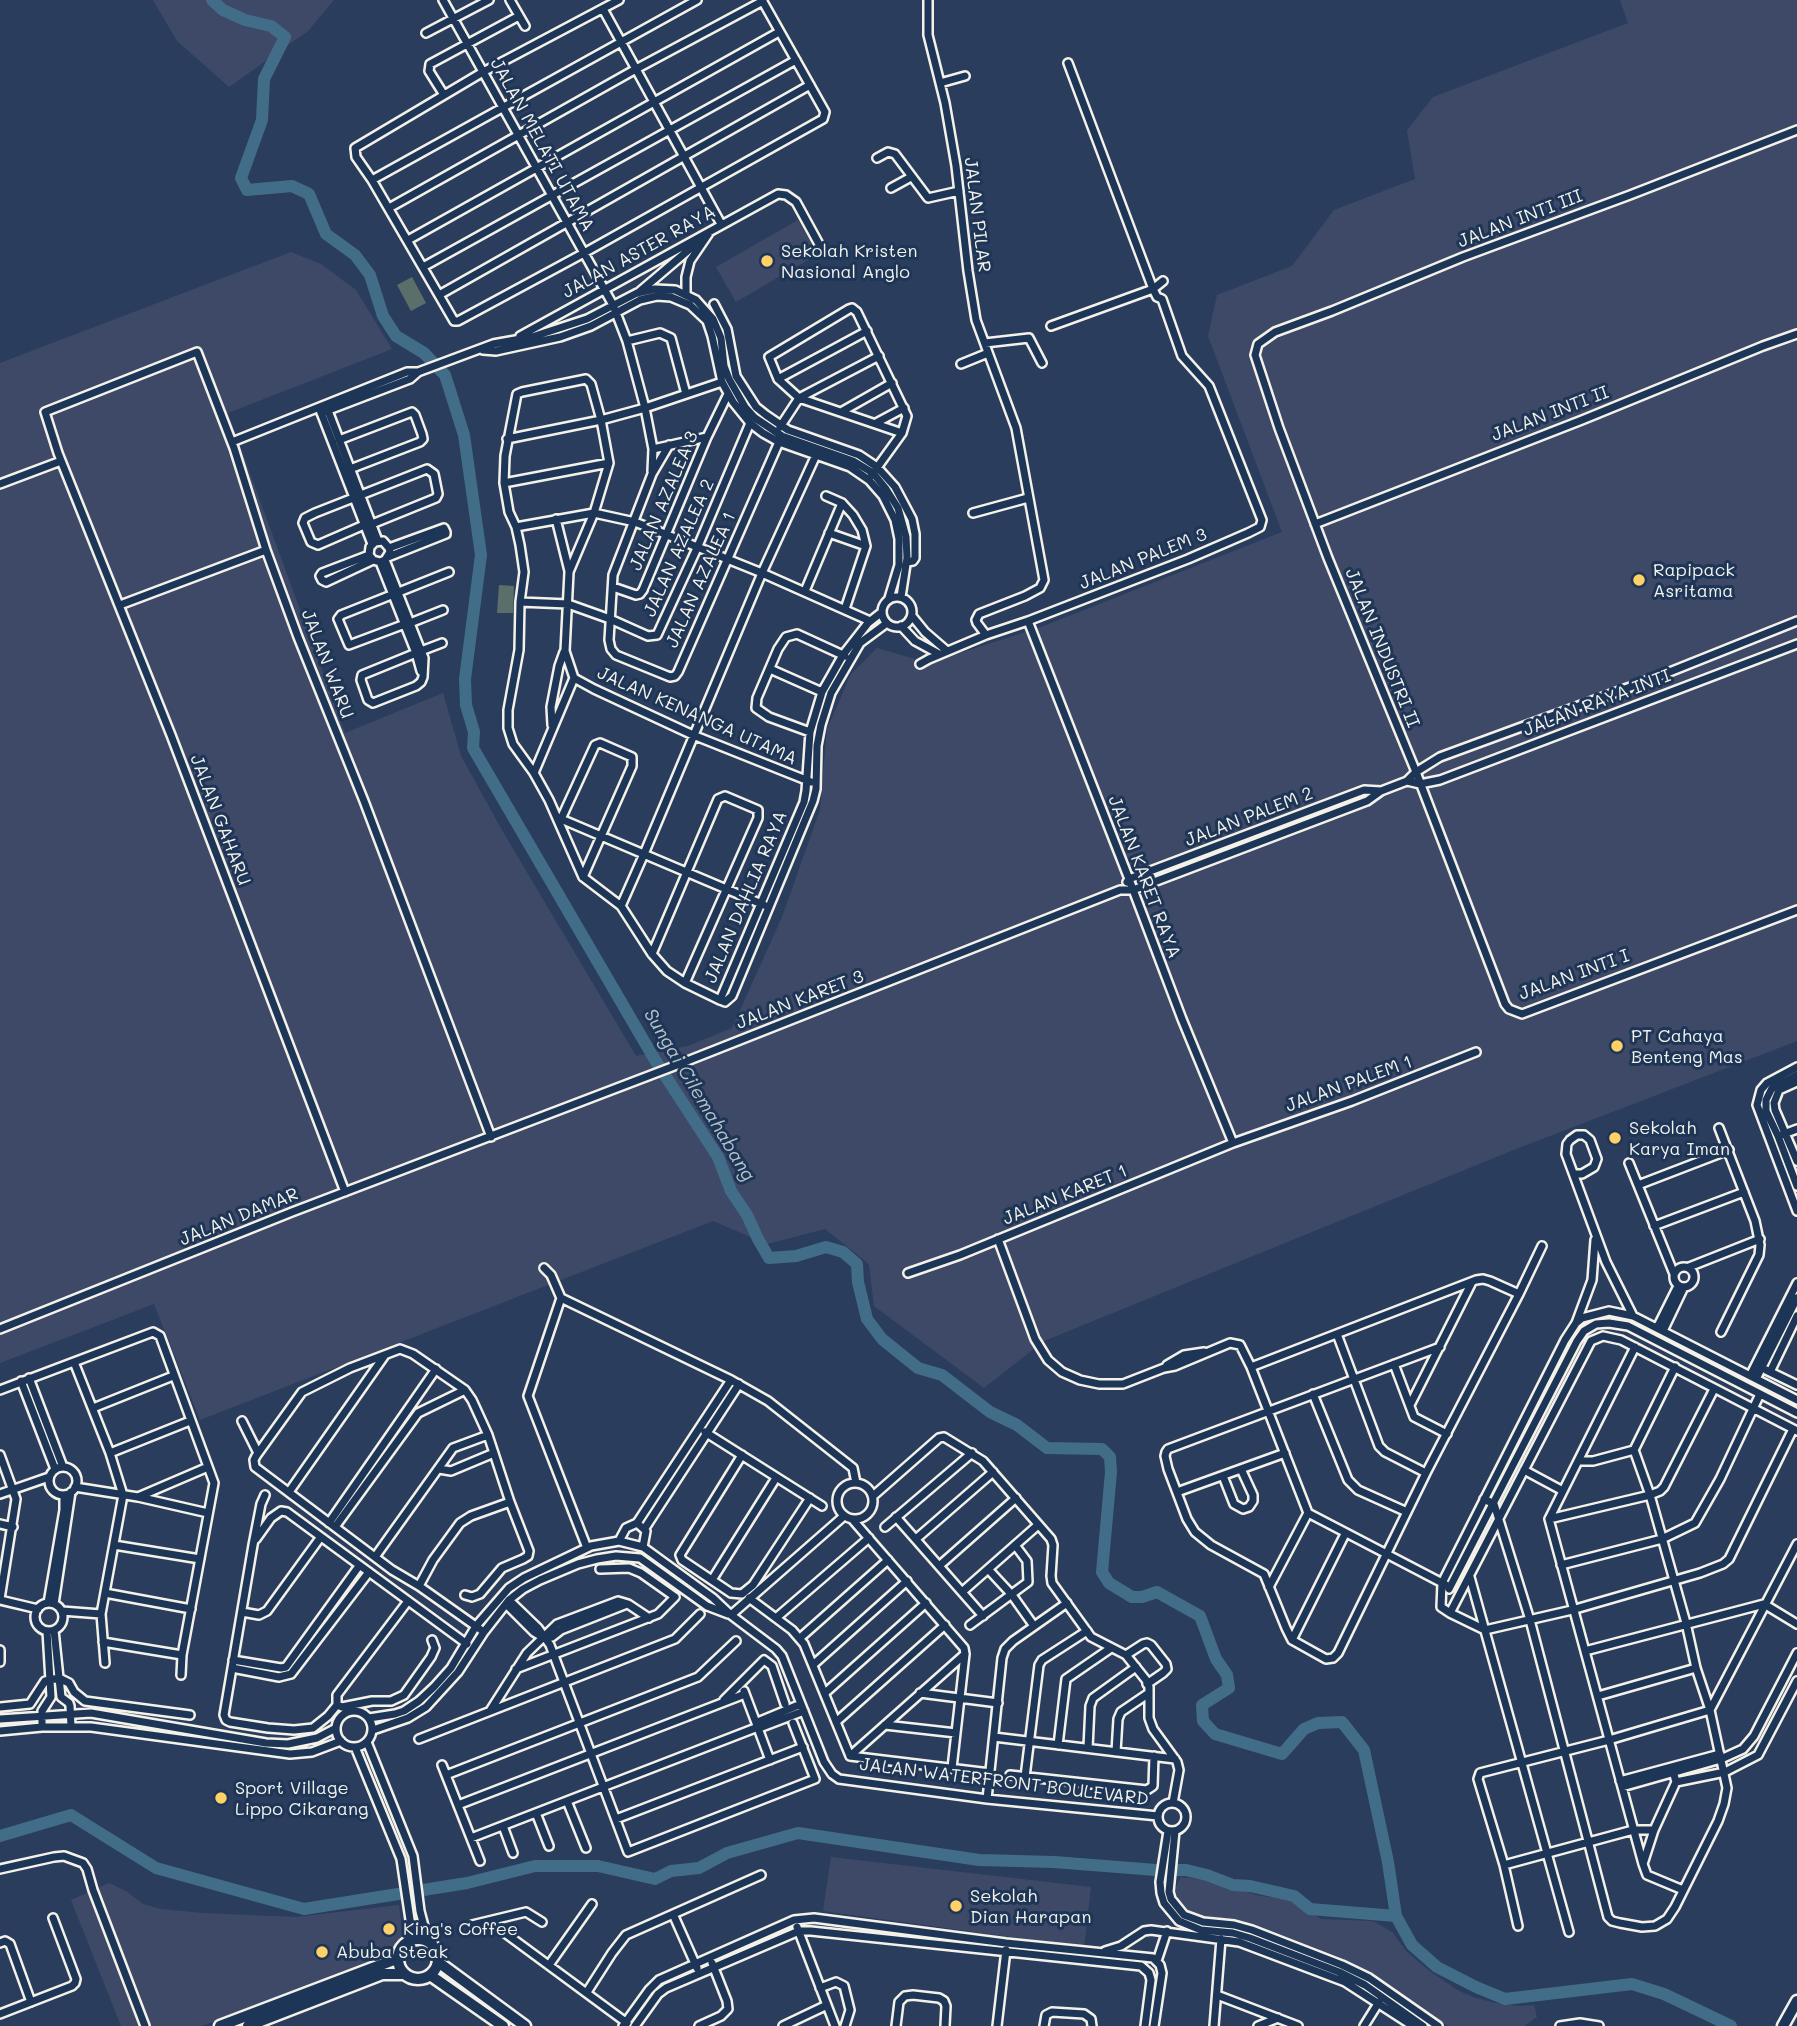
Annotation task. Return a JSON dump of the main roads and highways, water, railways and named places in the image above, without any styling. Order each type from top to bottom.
[{"type":"waterway","name":"Sungai Cilemahabang","points":[[212,0],[223,10],[245,20],[271,26],[285,37],[264,79],[262,120],[241,178],[247,190],[292,186],[309,194],[326,234],[355,255],[370,275],[383,316],[396,336],[424,353],[445,375],[464,435],[481,555],[465,679],[466,705],[474,732],[473,748],[655,1060],[718,1157],[731,1191],[769,1258],[796,1256],[826,1247],[843,1252],[857,1264],[858,1282],[867,1319],[882,1339],[918,1368],[942,1375],[990,1412],[1017,1425],[1047,1448],[1102,1449],[1110,1457],[1102,1572],[1109,1583],[1132,1597],[1157,1592],[1200,1616],[1216,1659],[1227,1675],[1229,1688],[1202,1705],[1203,1721],[1215,1734],[1282,1754],[1304,1729],[1318,1723],[1342,1722],[1364,1750],[1388,1862],[1396,1916],[1412,1945],[1437,1967],[1505,1999],[1632,1984],[1664,1994],[1731,2026]]},
{"type":"waterway","points":[[0,1836],[71,1815],[156,1868],[304,1909],[467,1883],[535,1866],[598,1866],[655,1879],[671,1871],[699,1868],[727,1853],[798,1833],[979,1860],[1186,1870],[1233,1885],[1294,1896],[1310,1909],[1396,1916]]},
{"type":"place","name":"Sekolah Kristen Nasional Anglo","points":[[767,261]]},
{"type":"place","name":"Rapipack Asritama","points":[[1639,580]]},
{"type":"place","name":"PT Cahaya Benteng Mas","points":[[1617,1046]]},
{"type":"place","name":"Sekolah Karya Iman","points":[[1615,1138]]},
{"type":"place","name":"Sport Village Lippo Cikarang","points":[[221,1798]]},
{"type":"place","name":"Sekolah Dian Harapan","points":[[956,1906]]},
{"type":"place","name":"King's Coffee","points":[[389,1929]]},
{"type":"place","name":"Abuba Steak","points":[[322,1952]]}]
